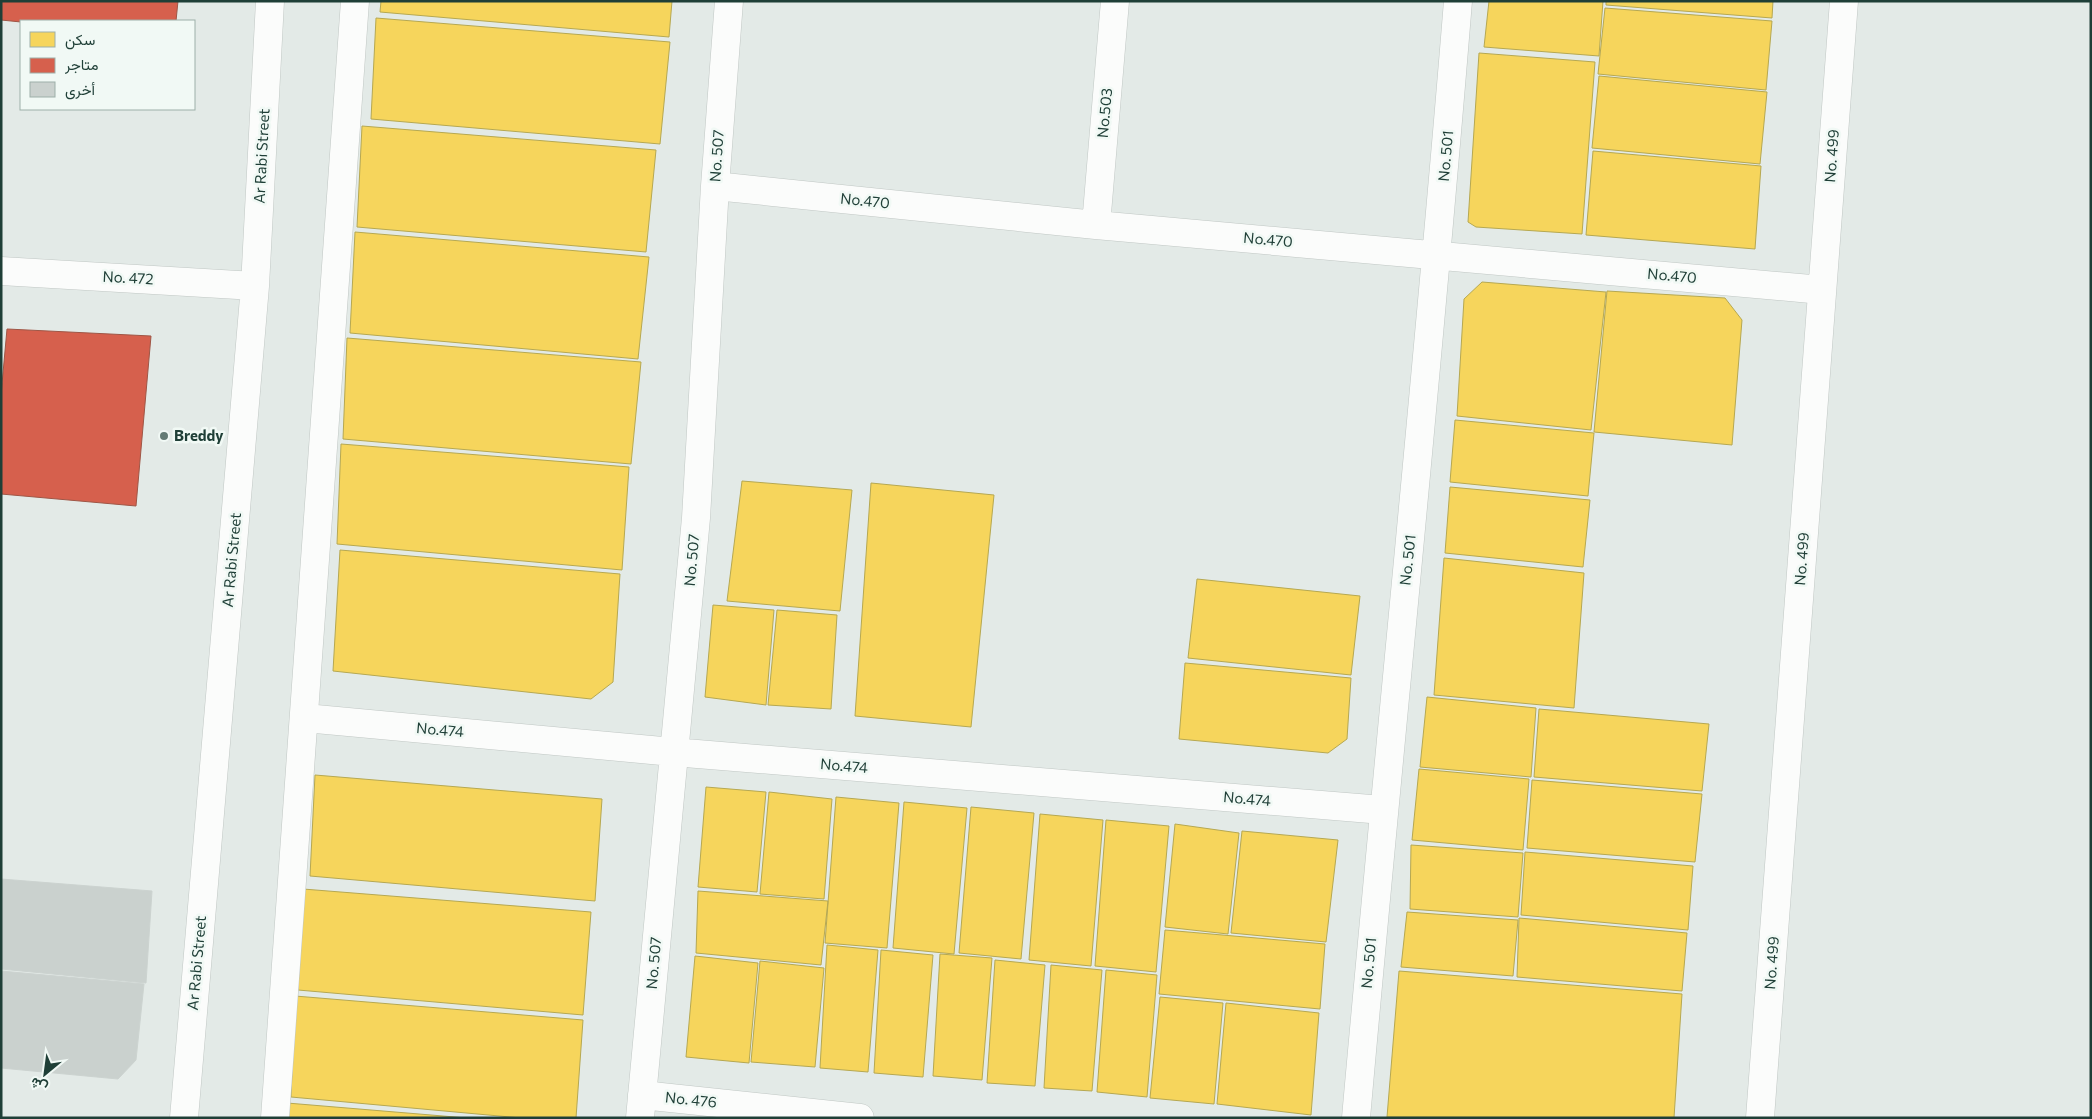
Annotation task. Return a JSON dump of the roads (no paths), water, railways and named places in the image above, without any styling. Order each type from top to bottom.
[{"type":"street","name":"Ar Rabi Street","points":[[184,1118],[255,286],[270,1]]},
{"type":"street","points":[[275,1118],[355,1]]},
{"type":"street","name":"No. 507","points":[[641,1107],[696,518],[715,186],[729,1]]},
{"type":"street","name":"No.503","points":[[1096,224],[1115,1]]},
{"type":"street","name":"No. 501","points":[[1356,1118],[1383,810],[1438,255],[1458,1]]},
{"type":"street","name":"No. 499","points":[[1760,1118],[1844,1]]},
{"type":"street","name":"No.470","points":[[715,186],[1096,224],[1822,290]]},
{"type":"street","name":"No. 472","points":[[1,270],[255,286]]},
{"type":"street","name":"No.474","points":[[305,718],[673,752],[1383,810]]},
{"type":"street","name":"No. 476","points":[[641,1107],[860,1118]]},
{"type":"place","name":"Breddy","points":[[164,436]]}]
